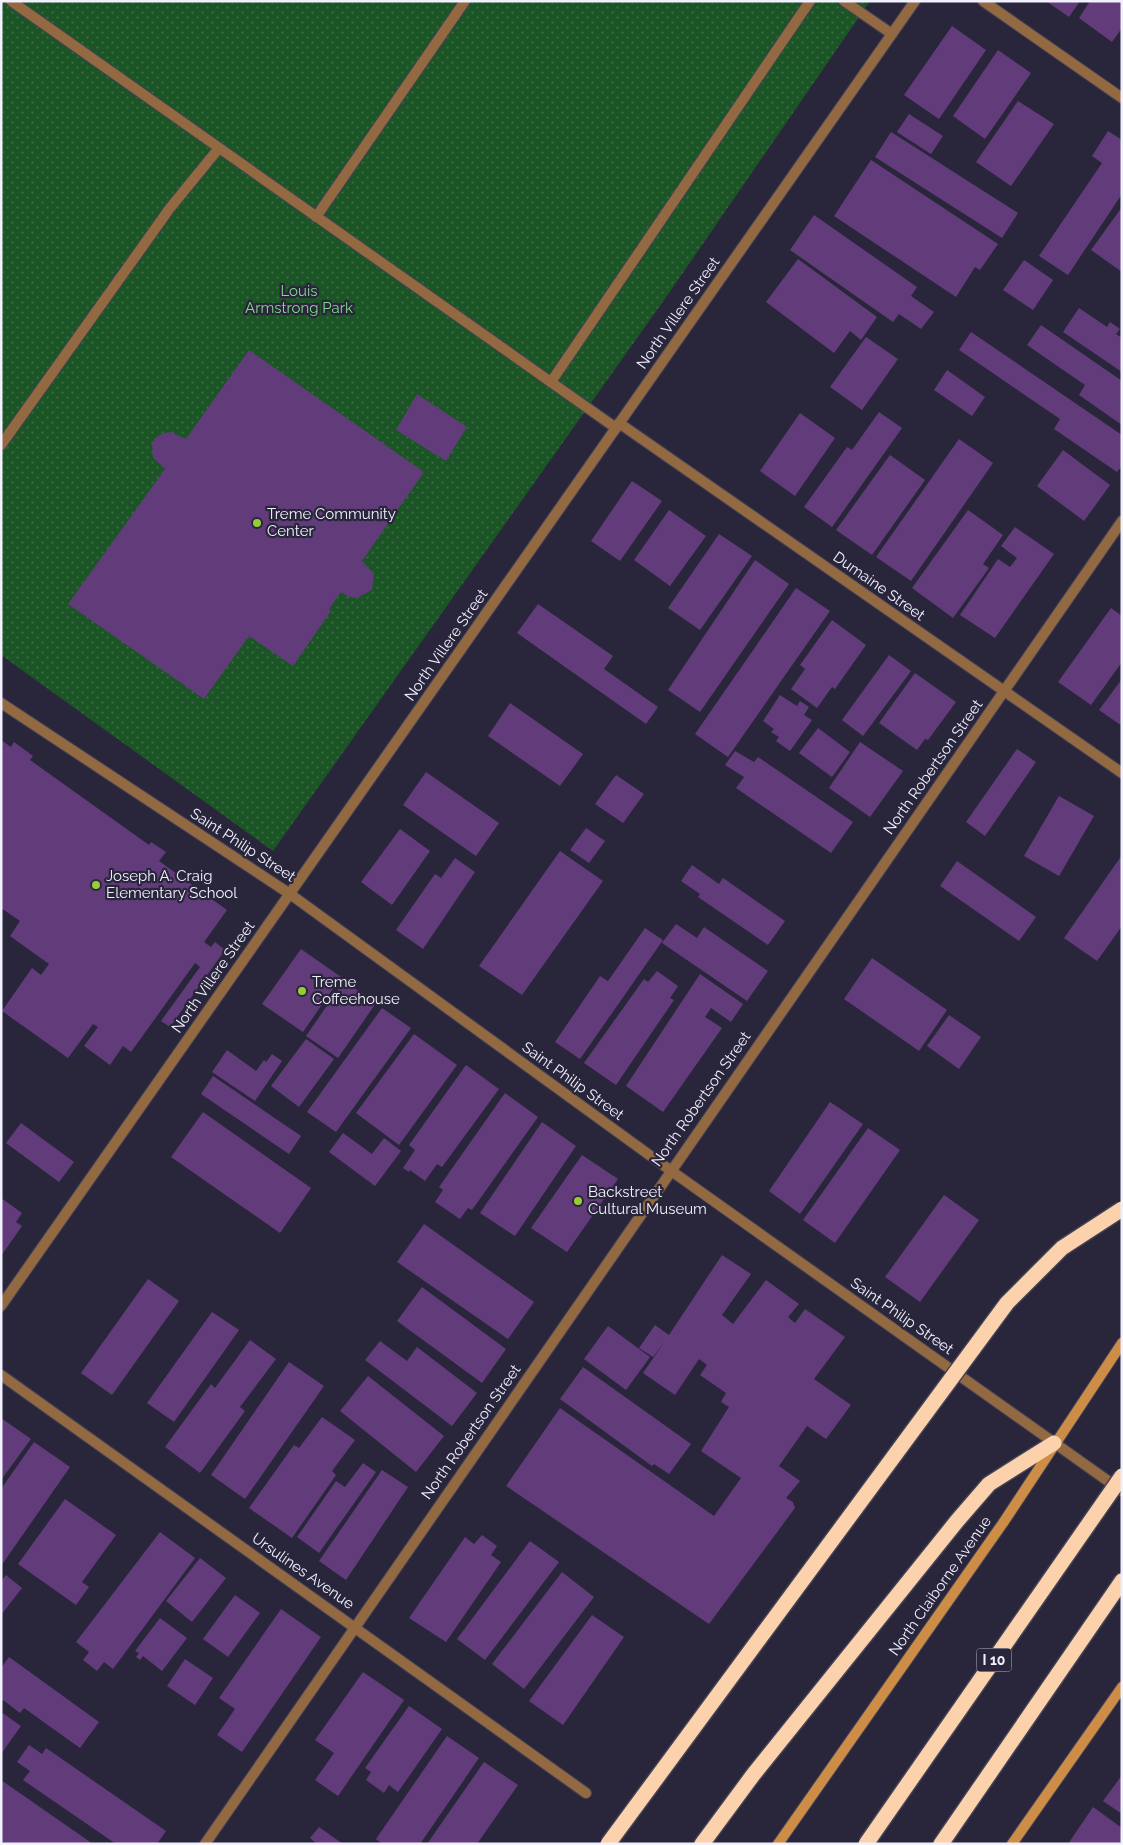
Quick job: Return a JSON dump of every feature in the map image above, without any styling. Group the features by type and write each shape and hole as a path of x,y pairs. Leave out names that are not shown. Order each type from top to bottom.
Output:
{"highway":[{"path":"608,1844 1007,1303 1062,1248 1122,1209"},
{"path":"702,1844 753,1775 989,1484 1054,1443"},
{"name":"I 10","path":"866,1844 1122,1476"},
{"path":"941,1844 1122,1581"}],"main road":[{"name":"North Claiborne Avenue","path":"778,1844 1003,1523 1054,1443 1122,1343"},
{"path":"1012,1844 1122,1687"}],"street":[{"name":"Dumaine Street","path":"10,1 551,382 618,425 1122,773"},
{"path":"316,217 465,1"},
{"path":"551,382 810,1"},
{"path":"844,1 892,34"},
{"name":"North Villere Street","path":"1,1306 914,1"},
{"path":"983,1 1122,98"},
{"path":"1,445 170,208 219,148"},
{"name":"North Robertson Street","path":"205,1844 670,1170 1122,521"},
{"name":"Saint Philip Street","path":"1,703 290,894 670,1170 1122,1490"},
{"name":"Ursulines Avenue","path":"1,1375 586,1793"}],"green space":[{"name":"Louis Armstrong Park","path":"1,1 870,1 669,293 273,851 1,655"}],"building":[{"path":"1046,1 1080,1 1069,17"},
{"path":"1090,1 1122,1 1122,28 1112,42 1079,18"},
{"path":"952,26 986,50 939,119 904,95"},
{"path":"998,50 1031,73 985,139 953,116"},
{"path":"1018,101 1054,124 1011,186 976,162"},
{"path":"909,114 943,136 931,154 897,132"},
{"path":"1108,131 1122,140 1122,194 1068,275 1039,256 1102,163 1092,156"},
{"path":"891,132 1018,213 1002,238 875,157"},
{"path":"871,160 998,244 980,270 975,267 956,297 834,216"},
{"path":"1122,207 1122,272 1091,250"},
{"path":"814,215 917,287 911,296 934,312 921,329 899,314 893,322 790,250"},
{"path":"798,259 877,317 861,340 850,331 834,353 766,302"},
{"path":"1024,260 1053,280 1033,310 1003,290"},
{"path":"1079,308 1107,327 1110,322 1120,329 1116,334 1122,338 1122,372 1063,332"},
{"path":"1041,325 1122,381 1122,425 1079,395 1085,385 1027,345"},
{"path":"971,332 1122,435 1122,466 1117,472 1054,429 1060,419 959,350"},
{"path":"866,337 898,359 862,410 830,387"},
{"name":"Treme Community Center","path":"249,350 424,472 362,561 374,574 372,590 357,598 349,597 341,592 329,609 331,611 293,666 249,636 204,699 68,604 165,469 153,458 152,444 155,438 163,433 171,432 186,439"},
{"path":"947,370 985,397 972,416 934,390"},
{"path":"417,394 467,427 446,461 396,430"},
{"path":"879,412 902,428 832,527 804,507 847,447 852,450"},
{"path":"800,413 835,438 795,496 760,471"},
{"path":"959,439 993,463 911,581 876,557"},
{"path":"1063,450 1110,485 1084,521 1037,486"},
{"path":"890,455 925,480 872,555 836,530"},
{"path":"632,481 662,501 620,561 591,541"},
{"path":"669,510 706,536 670,586 634,560"},
{"path":"968,510 1003,535 983,564 989,568 953,618 912,588"},
{"path":"1015,527 1054,554 995,638 960,615 998,559 1010,567 1017,558 1001,546"},
{"path":"719,534 752,556 700,630 668,608"},
{"path":"755,560 789,584 700,712 668,690"},
{"path":"796,588 830,611 728,757 695,734"},
{"path":"538,604 613,656 604,669 658,707 646,724 517,633"},
{"path":"1111,608 1122,616 1122,662 1091,705 1058,682"},
{"path":"832,620 866,645 835,689 832,687 817,708 791,689 805,669 800,665"},
{"path":"889,655 911,671 863,736 842,720"},
{"path":"915,673 956,702 928,740 925,739 917,750 879,723"},
{"path":"1122,679 1122,726 1099,710"},
{"path":"780,695 797,706 800,701 809,707 804,715 812,720 790,751 776,741 779,737 771,732 774,729 763,721"},
{"path":"510,703 583,754 560,786 488,736"},
{"path":"818,728 850,752 832,777 799,753"},
{"name":"Joseph A. Craig Elementary School","path":"1,740 11,747 14,742 33,756 30,760 149,845 151,842 166,852 159,861 227,910 204,942 211,947 215,942 225,950 170,1027 161,1021 200,967 195,963 131,1052 123,1046 110,1065 84,1046 98,1027 93,1024 68,1058 2,1011 32,968 41,975 49,964 10,936 20,921 1,908"},
{"path":"860,742 903,771 870,817 829,788"},
{"path":"1017,749 1036,762 985,836 966,822"},
{"path":"735,751 754,762 758,757 853,822 831,853 736,788 744,777 725,765"},
{"path":"426,772 499,823 476,856 403,805"},
{"path":"616,775 644,794 623,823 595,804"},
{"path":"1059,796 1094,816 1059,876 1024,856"},
{"path":"586,828 605,841 589,863 570,850"},
{"path":"400,829 430,851 392,905 361,882"},
{"path":"560,851 603,881 522,995 479,966"},
{"path":"1122,855 1122,926 1097,961 1064,938"},
{"path":"455,858 475,872 423,949 396,930 435,874 441,878"},
{"path":"957,861 1036,917 1019,941 940,886"},
{"path":"692,865 719,884 723,878 785,921 768,945 698,897 700,894 681,881"},
{"path":"676,924 697,938 704,927 768,971 747,1001 662,943"},
{"path":"645,928 663,940 580,1059 555,1042 600,976 608,981"},
{"name":"Treme Coffeehouse","path":"301,949 341,977 303,1032 262,1004"},
{"path":"872,958 947,1010 919,1051 844,999"},
{"path":"657,971 678,986 670,998 674,1000 616,1085 584,1063 644,979 648,982"},
{"path":"700,974 743,1004 731,1022 711,1008 705,1017 722,1028 663,1112 626,1086"},
{"path":"344,981 376,1003 338,1058 306,1036"},
{"path":"382,1008 411,1028 336,1132 307,1112"},
{"path":"949,1015 981,1037 959,1069 927,1046"},
{"path":"414,1034 457,1065 399,1145 356,1113"},
{"path":"306,1039 334,1059 299,1107 271,1086"},
{"path":"227,1050 256,1071 264,1060 266,1062 272,1054 282,1061 255,1101 212,1072"},
{"path":"466,1065 499,1089 442,1167 437,1164 425,1181 410,1170 409,1172 403,1168 415,1150 409,1145"},
{"path":"213,1076 301,1136 289,1154 201,1094"},
{"path":"505,1093 538,1117 472,1210 468,1208 460,1219 435,1202 443,1190 439,1187"},
{"path":"830,1102 863,1124 800,1214 769,1191"},
{"path":"203,1112 311,1188 280,1233 171,1157"},
{"path":"542,1122 576,1146 515,1236 480,1213"},
{"path":"21,1123 74,1162 59,1182 6,1143"},
{"path":"868,1128 900,1150 835,1243 803,1220"},
{"path":"343,1133 372,1154 384,1138 401,1151 375,1186 329,1152"},
{"path":"582,1155 618,1179 567,1252 531,1228"},
{"path":"944,1195 979,1220 920,1302 885,1277"},
{"path":"1,1198 22,1213 16,1222 22,1226 1,1256"},
{"path":"424,1224 534,1302 508,1339 397,1262"},
{"path":"722,1255 751,1274 722,1315 733,1324 766,1280 799,1304 788,1317 795,1323 805,1309 845,1337 814,1379 851,1405 826,1439 807,1426 779,1466 800,1481 786,1498 793,1502 795,1508 709,1624 506,1486 560,1408 714,1516 741,1478 701,1451 729,1407 721,1402 726,1393 700,1375 707,1365 699,1359 675,1395 643,1373 665,1341 653,1357 639,1348 655,1325 669,1335"},
{"path":"148,1279 179,1301 112,1395 81,1373"},
{"path":"422,1287 506,1349 482,1383 397,1321"},
{"path":"212,1312 239,1330 174,1422 147,1403"},
{"path":"608,1326 650,1357 626,1390 584,1359"},
{"path":"250,1340 276,1359 240,1407 245,1411 200,1473 165,1447 211,1384 215,1388"},
{"path":"380,1341 407,1361 417,1347 477,1393 452,1426 365,1360"},
{"path":"289,1362 324,1386 245,1499 211,1475"},
{"path":"583,1367 691,1444 669,1474 654,1464 652,1466 560,1399"},
{"path":"368,1376 444,1436 416,1472 340,1411"},
{"path":"322,1417 355,1440 332,1471 336,1475 292,1538 249,1508 294,1445 299,1448"},
{"path":"1,1418 31,1439 1,1480"},
{"path":"34,1442 70,1467 1,1566 1,1489"},
{"path":"363,1463 376,1472 319,1553 297,1537 336,1481 345,1487"},
{"path":"382,1470 408,1487 346,1580 319,1561"},
{"path":"65,1499 116,1535 82,1582 89,1587 76,1605 18,1564"},
{"path":"160,1532 195,1558 113,1669 104,1662 97,1671 83,1660 89,1652 76,1642"},
{"path":"482,1535 497,1546 491,1555 501,1562 446,1642 409,1618 465,1537 474,1544"},
{"path":"530,1541 559,1562 485,1660 457,1639"},
{"path":"200,1558 226,1578 192,1622 166,1601"},
{"path":"562,1572 594,1597 524,1689 492,1664"},
{"path":"6,1575 22,1588 1,1615 1,1581"},
{"path":"235,1595 260,1613 228,1657 203,1639"},
{"path":"281,1609 321,1637 242,1752 217,1735 235,1709 219,1698"},
{"path":"592,1615 624,1637 563,1725 529,1701"},
{"path":"160,1618 187,1638 162,1671 143,1656 140,1660 136,1657 139,1653 135,1651"},
{"path":"9,1657 99,1722 80,1748 24,1708 20,1713 3,1700 1,1702 1,1668"},
{"path":"185,1659 213,1678 195,1705 167,1686"},
{"path":"363,1672 404,1700 338,1796 315,1780 334,1753 315,1740"},
{"path":"409,1706 442,1729 398,1792 389,1785 384,1793 366,1780 371,1772 365,1768"},
{"path":"1,1712 21,1726 1,1754"},
{"path":"447,1736 479,1758 420,1844 382,1844 376,1839"},
{"path":"29,1745 42,1754 46,1748 166,1831 157,1844 116,1844 23,1780 30,1771 17,1762"},
{"path":"484,1762 518,1785 477,1844 427,1844"},
{"path":"1122,1775 1122,1814 1103,1801"},
{"path":"1,1780 93,1844 1,1844"},
{"path":"1093,1807 1122,1828 1122,1844 1068,1844"},
{"path":"319,1827 343,1844 317,1844 310,1838"}],"place":[{"name":"Treme Community Center","path":"257,523"},
{"name":"Joseph A. Craig Elementary School","path":"96,885"},
{"name":"Treme Coffeehouse","path":"302,991"},
{"name":"Backstreet Cultural Museum","path":"578,1201"}]}
